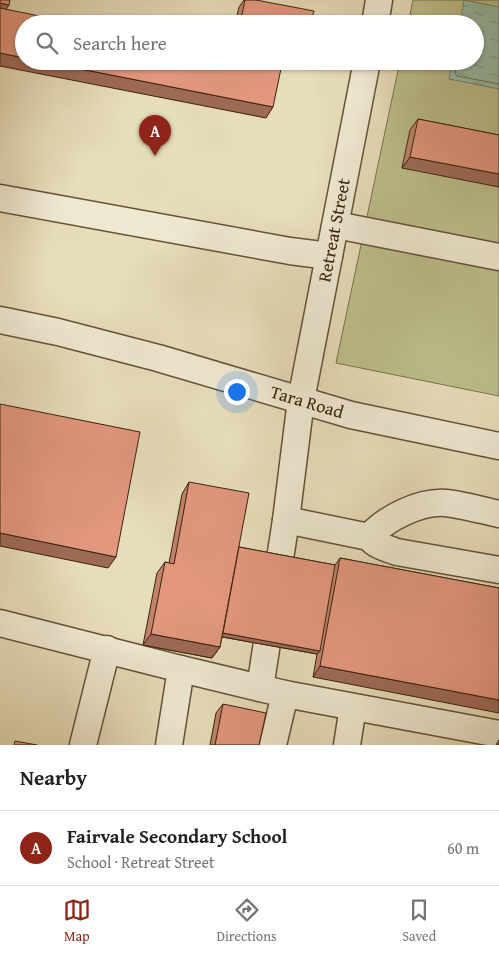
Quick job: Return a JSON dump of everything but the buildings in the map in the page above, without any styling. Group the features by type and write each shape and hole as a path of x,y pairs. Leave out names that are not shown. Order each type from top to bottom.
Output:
{"street":[{"path":"376,15 379,0"},
{"name":"Retreat Street","path":"260,688 286,520 301,400 365,70"},
{"path":"0,198 290,251 329,256"},
{"path":"336,225 499,257"},
{"name":"Tara Road","path":"0,320 58,332 158,358 351,415 499,446"},
{"path":"369,537 374,531 392,519 409,511 432,504 445,503 499,514"},
{"path":"286,520 369,537 383,548 397,552 499,570"},
{"path":"0,623 285,694 499,734"},
{"path":"83,745 107,649"},
{"path":"169,745 181,669"},
{"path":"273,745 285,694"},
{"path":"347,745 353,707"}],"shaded area":[{"path":"413,0 499,0 499,396 336,363 398,70 484,70 484,15 410,15"}],"water":[{"path":"464,0 499,7 499,89 449,79 450,70 484,70 484,15 462,15"}],"place":[{"name":"Fairvale Secondary School","path":"155,156"}]}
